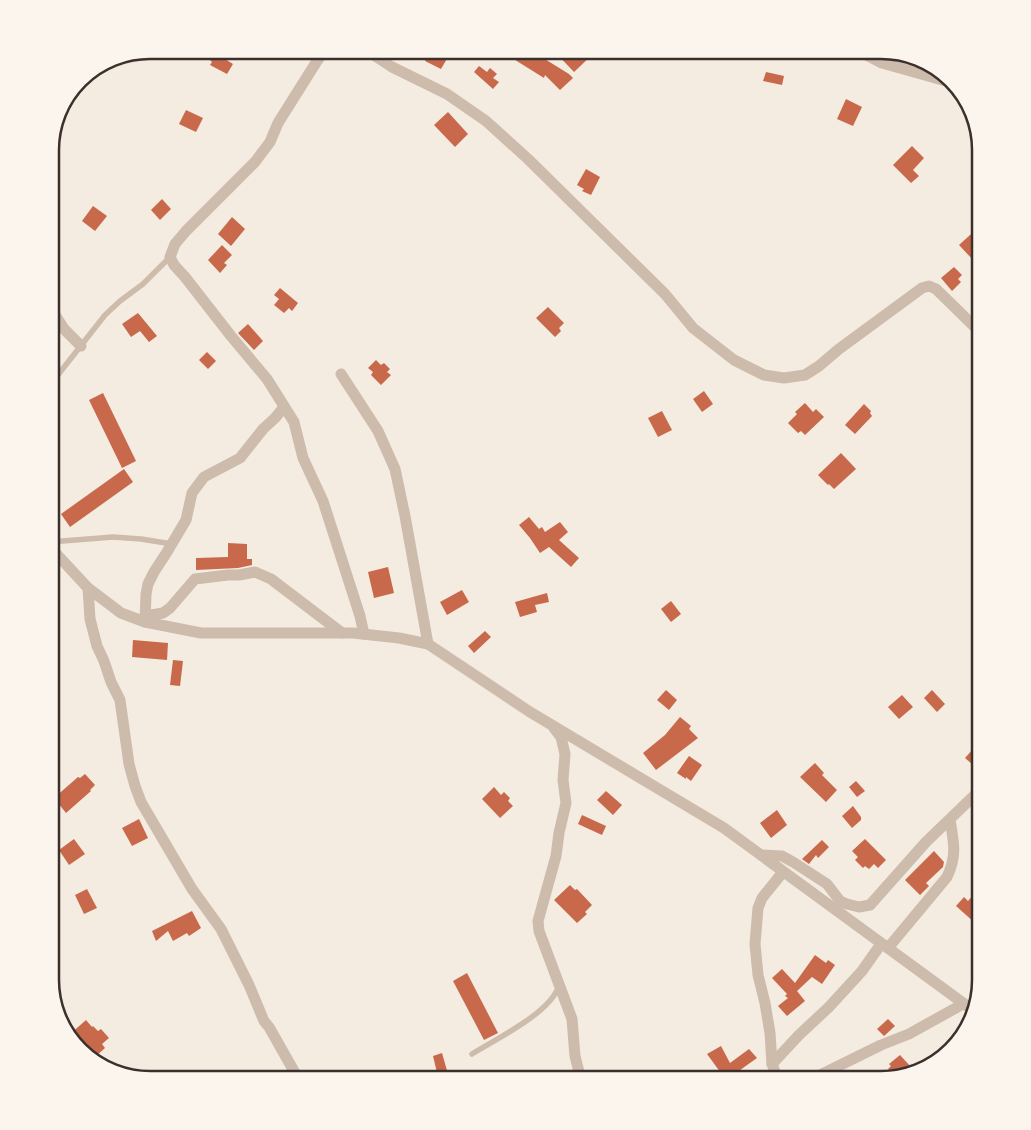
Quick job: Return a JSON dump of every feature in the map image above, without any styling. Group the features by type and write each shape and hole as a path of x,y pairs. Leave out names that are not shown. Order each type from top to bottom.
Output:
{"street":[{"path":"318,59 278,123 270,142 254,162 186,231 175,244 170,256 174,266 185,277 267,379 294,422 303,458 323,501 364,634"},
{"path":"380,59 446,94 486,121 528,159 665,294 693,328 734,360 764,375 784,378 805,375 922,288 929,286 936,289 972,324"},
{"path":"874,59 882,63 939,79"},
{"path":"59,321 80,346"},
{"path":"341,374 378,431 395,469 428,644"},
{"path":"145,619 148,584 186,520 192,493 204,477 240,458 263,429 284,407"},
{"path":"59,557 88,588 121,613 201,633 364,634 428,644 530,712 724,828 968,1007"},
{"path":"145,619 163,613 170,608 195,579 254,572 271,579 342,633"},
{"path":"88,588 90,619 97,646 120,700 129,764 141,802 192,889 221,929 249,985 264,1021 294,1071"},
{"path":"549,723 561,737 565,754 563,780 566,803 556,856 538,926 572,1019 575,1056 579,1071"},
{"path":"760,855 782,856 793,862 827,884 840,901 859,907 870,905 926,842 972,798"},
{"path":"772,1064 829,1007 947,877 954,858 950,820"},
{"path":"775,1071 772,1064 770,1032 765,1003 758,975 755,944 758,908 762,898 783,872"},
{"path":"828,1071 881,1045 909,1034 963,1004"}],"lane":[{"path":"59,373 104,315 143,284 170,256"},
{"path":"59,541 113,537 172,544"},
{"path":"472,1054 525,1022 552,1000 559,986"}],"building":[{"path":"209,59 225,59 233,64 227,74 210,65 212,62"},
{"path":"426,59 447,59 441,69 425,61"},
{"path":"514,59 545,59 573,78 560,90 545,75 544,78"},
{"path":"562,59 588,59 574,72"},
{"path":"479,66 487,72 490,68 497,74 493,78 499,82 493,89 474,72"},
{"path":"766,72 784,76 782,85 763,81"},
{"path":"846,99 862,107 853,126 837,119"},
{"path":"186,110 203,118 196,132 179,124"},
{"path":"448,112 468,134 455,147 434,125"},
{"path":"912,146 924,158 913,170 919,176 911,183 893,165"},
{"path":"586,169 600,177 591,195 582,191 584,189 577,185"},
{"path":"162,199 171,209 160,220 151,210"},
{"path":"93,206 107,216 95,231 82,221"},
{"path":"232,217 245,229 231,246 218,234"},
{"path":"972,233 972,259 959,245"},
{"path":"222,245 232,255 224,263 227,265 220,273 208,260"},
{"path":"954,267 962,275 958,279 961,282 952,291 941,278"},
{"path":"280,288 298,303 292,311 289,308 284,313 274,305 279,299 274,295"},
{"path":"548,307 564,323 559,328 561,331 555,337 536,318"},
{"path":"138,313 157,336 149,342 140,331 131,337 122,324"},
{"path":"248,324 263,341 254,350 238,333"},
{"path":"207,352 216,361 208,369 199,360"},
{"path":"376,360 381,365 384,363 390,369 387,372 391,375 381,385 371,375 373,372 368,368"},
{"path":"704,391 713,404 702,412 693,399"},
{"path":"103,393 136,461 122,468 89,400"},
{"path":"805,403 813,412 816,409 824,417 805,435 801,431 798,433 788,423 797,414 795,412"},
{"path":"864,404 871,411 872,416 855,434 845,425"},
{"path":"662,411 672,430 658,437 648,418"},
{"path":"841,453 856,469 834,489 818,475"},
{"path":"124,469 133,482 70,527 61,514"},
{"path":"529,517 539,529 542,527 545,532 560,522 568,532 559,540 579,558 571,567 549,547 540,553 519,525"},
{"path":"228,543 247,544 247,559 252,559 252,565 238,568 196,570 196,558 228,557"},
{"path":"388,567 394,593 374,598 368,572"},
{"path":"462,590 469,602 447,615 440,602"},
{"path":"547,593 549,602 535,605 537,612 520,617 515,602"},
{"path":"671,601 681,614 671,622 661,609"},
{"path":"485,631 491,637 474,653 468,646"},
{"path":"133,640 168,643 167,660 132,657"},
{"path":"173,660 183,661 180,686 170,685"},
{"path":"666,690 677,700 669,710 657,700"},
{"path":"932,690 945,704 937,712 924,698"},
{"path":"902,695 913,707 899,719 888,707"},
{"path":"680,717 691,726 689,729 698,738 656,770 643,753 665,735"},
{"path":"972,750 972,764 965,758"},
{"path":"689,756 702,765 691,781 677,773"},
{"path":"815,763 824,773 822,775 837,790 826,802 800,777"},
{"path":"85,774 95,785 91,791 66,813 59,804 59,794 78,777 80,778"},
{"path":"856,781 865,791 857,797 849,787"},
{"path":"494,787 501,795 504,792 510,798 508,801 513,806 500,818 482,799"},
{"path":"606,791 622,805 613,815 597,800"},
{"path":"853,806 861,820 852,828 842,816"},
{"path":"777,810 787,825 771,838 760,823"},
{"path":"582,815 606,826 602,835 578,824"},
{"path":"139,819 148,838 132,846 122,828"},
{"path":"74,839 85,854 69,865 59,850"},
{"path":"865,839 886,860 878,868 874,864 869,869 865,866 863,868 855,860 858,857 852,851"},
{"path":"822,840 829,847 818,858 816,855 809,864 802,859"},
{"path":"934,851 944,862 943,867 926,883 929,886 920,895 905,880"},
{"path":"570,885 575,890 577,889 592,905 585,912 587,914 577,923 554,900"},
{"path":"87,889 97,908 84,914 75,895"},
{"path":"972,896 972,920 956,906 964,897 968,901"},
{"path":"192,911 201,928 189,936 187,933 173,941 168,931 156,941 152,931"},
{"path":"815,955 826,963 828,960 835,965 822,984 812,977 797,991 805,1001 787,1016 778,1006 788,998 785,996 787,994 772,978 782,969 795,983"},
{"path":"467,973 498,1033 484,1040 453,981"},
{"path":"888,1019 895,1026 884,1036 877,1029"},
{"path":"86,1020 98,1031 101,1029 109,1038 102,1044 105,1048 98,1055 74,1031"},
{"path":"721,1046 730,1063 749,1049 757,1058 739,1071 719,1071 707,1054"},
{"path":"442,1053 447,1071 437,1071 433,1056"},
{"path":"900,1055 910,1066 889,1071 888,1069 891,1066 889,1064"}]}
